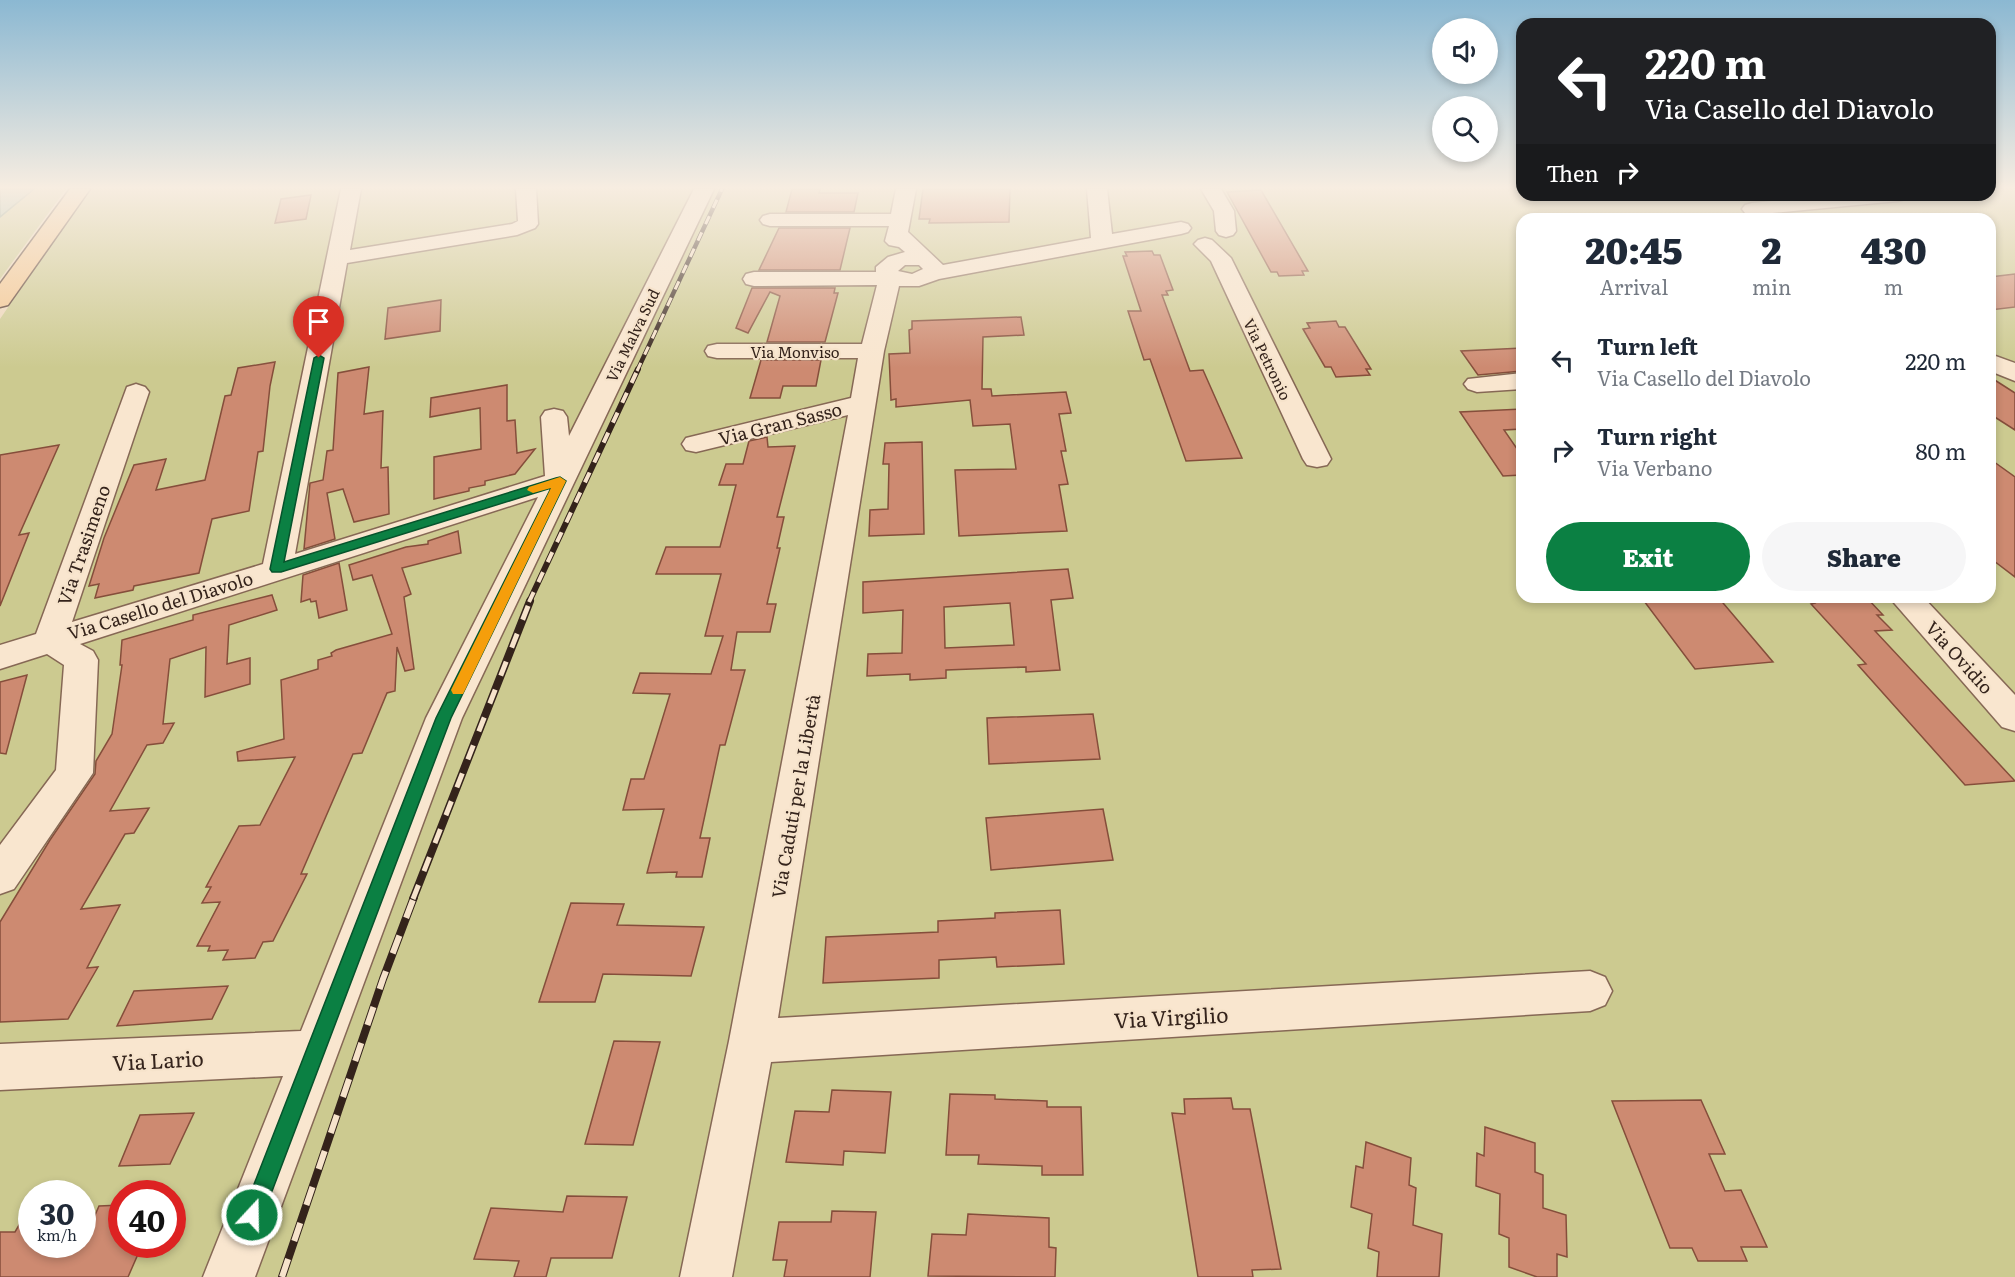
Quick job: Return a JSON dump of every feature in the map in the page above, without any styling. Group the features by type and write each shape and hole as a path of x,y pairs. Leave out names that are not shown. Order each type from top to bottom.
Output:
{"main road":[{"path":"0,300 37,249"}],"street":[{"path":"277,569 340,249"},
{"path":"338,258 396,249"},
{"name":"Via Malva Sud","path":"229,1277 444,718 675,249"},
{"name":"Via Caduti per la Libertà","path":"706,1277 752,1041 864,403 895,249"},
{"path":"914,249 928,268"},
{"path":"754,279 865,280 892,269 910,258 928,268 999,260 1061,249"},
{"name":"Via Petronio","path":"1216,249 1317,459"},
{"path":"877,333 901,295 928,268"},
{"name":"Via Monviso","path":"717,351 877,333"},
{"path":"1996,362 2015,348"},
{"path":"1477,384 1516,381"},
{"name":"Via Trasimeno","path":"50,639 136,392"},
{"name":"Via Gran Sasso","path":"696,444 864,403"},
{"path":"554,417 560,481"},
{"name":"Via Casello del Diavolo","path":"0,657 50,639 560,481"},
{"name":"Via Ovidio","path":"1910,603 2015,718"},
{"path":"0,877 74,773 81,660 50,639"},
{"name":"Via Virgilio","path":"752,1041 1590,991"},
{"name":"Via Lario","path":"0,1067 315,1052"}],"shaded area":[{"path":"0,249 22,249 0,279"},
{"path":"48,249 1516,249 1516,603 1996,603 1996,249 2015,249 2015,1277 0,1277 0,319"}],"building":[{"path":"769,249 845,249 840,270 759,270"},
{"path":"1258,249 1295,249 1308,271 1302,271 1304,275 1279,276 1277,272 1271,272"},
{"path":"1152,251 1154,255 1160,255 1173,290 1166,291 1168,295 1162,295 1190,371 1203,370 1242,458 1186,461 1150,359 1144,360 1128,311 1141,311 1123,256 1127,256 1125,252"},
{"path":"2015,274 2015,307 1996,309 1996,276"},
{"path":"752,288 835,288 834,293 838,293 825,342 767,342 780,296 770,292 748,333 736,328"},
{"path":"441,300 440,331 385,339 388,308"},
{"path":"1021,317 1024,335 983,337 982,389 991,389 992,396 1066,392 1071,413 1059,414 1066,451 1061,451 1068,484 1059,485 1067,531 959,536 955,470 1016,469 1010,424 973,426 970,400 896,407 896,399 891,400 889,354 910,353 909,330 912,329 912,321"},
{"path":"1336,321 1339,327 1345,327 1371,369 1366,369 1370,375 1336,377 1331,367 1325,367 1303,329 1310,328 1307,323"},
{"path":"1516,348 1516,372 1478,375 1461,351"},
{"path":"761,360 821,360 816,386 783,386 780,398 750,398"},
{"path":"275,362 263,451 258,452 249,511 212,519 199,573 134,586 133,590 95,598 99,584 89,586 104,538 134,465 166,459 156,490 205,480 225,396 231,395 238,368"},
{"path":"369,367 364,414 383,411 381,468 388,467 389,514 354,522 343,489 327,493 335,539 304,549 310,483 323,480 327,451 333,450 338,373"},
{"path":"1996,381 2015,393 2015,430 1996,418"},
{"path":"507,385 507,421 515,420 517,453 535,449 515,474 485,481 485,485 469,488 469,491 434,499 434,457 481,449 480,408 430,417 431,398"},
{"path":"1516,409 1516,429 1504,430 1516,447 1516,475 1503,476 1460,412"},
{"path":"767,437 768,447 795,446 777,517 784,517 777,548 780,548 767,604 776,604 770,632 737,632 731,670 745,670 725,745 720,745 700,838 710,838 702,877 676,877 677,872 647,873 664,809 623,810 631,779 644,779 670,694 633,693 640,673 711,674 723,636 705,636 721,574 656,574 666,547 720,547 736,485 719,485 726,464 743,464 749,441"},
{"path":"922,442 924,534 869,536 870,510 888,509 889,464 883,464 885,443"},
{"path":"59,445 19,535 29,533 0,606 0,455"},
{"path":"1996,463 2015,477 2015,577 1996,563"},
{"path":"458,531 461,553 402,568 411,594 404,597 414,669 405,671 397,647 395,691 387,693 362,753 353,754 301,874 307,874 273,941 263,942 255,958 223,960 228,950 208,951 210,946 197,946 220,902 202,903 211,887 206,887 239,826 260,825 295,757 238,761 237,752 284,739 281,680 318,669 318,660 332,656 331,653 336,650 392,634 372,575 353,580 349,565 406,547 428,544 428,541"},
{"path":"339,563 347,610 319,618 316,601 311,602 310,599 301,602 303,575"},
{"path":"1068,569 1073,598 1051,600 1060,670 1026,672 1026,667 946,670 946,678 910,680 910,674 867,676 868,654 902,653 903,610 863,613 863,582","holes":["1010,603 1014,645 945,648 944,607"]},
{"path":"272,595 277,610 229,625 227,664 250,658 250,684 205,697 206,647 170,659 163,724 174,723 163,743 147,745 110,811 149,808 134,833 125,834 81,909 120,905 87,968 98,967 68,1019 0,1022 0,922 50,840 95,774 96,761 112,734 122,665 120,665 122,640 193,620 193,615"},
{"path":"1646,603 1723,603 1773,662 1695,669"},
{"path":"1872,603 1883,615 1877,615 1892,630 1875,631 2015,781 1965,785 1858,665 1866,664 1811,604"},
{"path":"27,675 6,754 0,753 0,682"},
{"path":"1093,714 1100,759 989,764 987,718"},
{"path":"1103,809 1113,860 991,870 986,818"},
{"path":"571,903 624,904 617,925 704,927 691,976 603,974 595,1002 539,1002"},
{"path":"1060,910 1064,964 997,967 996,957 939,960 939,978 823,983 826,937 938,932 938,921 995,918 995,913"},
{"path":"228,986 212,1019 117,1026 134,991"},
{"path":"614,1041 660,1042 633,1145 585,1144"},
{"path":"832,1090 891,1092 885,1153 844,1151 843,1165 786,1162 795,1111 829,1112"},
{"path":"950,1094 995,1095 995,1099 1047,1101 1047,1107 1081,1107 1083,1175 1042,1175 1042,1166 978,1164 979,1155 946,1155"},
{"path":"1231,1098 1233,1109 1250,1109 1281,1269 1252,1270 1253,1277 1198,1277 1172,1113 1185,1114 1184,1099"},
{"path":"1701,1100 1725,1154 1709,1154 1725,1191 1741,1190 1767,1247 1741,1247 1747,1261 1698,1261 1692,1248 1670,1248 1612,1101"},
{"path":"194,1113 170,1164 119,1166 140,1115"},
{"path":"1485,1127 1535,1143 1535,1172 1543,1175 1543,1208 1566,1215 1567,1257 1557,1254 1557,1277 1537,1277 1509,1267 1509,1238 1499,1234 1500,1194 1476,1186 1477,1153 1484,1156"},
{"path":"1366,1142 1411,1158 1409,1185 1416,1188 1413,1225 1442,1234 1439,1277 1377,1277 1379,1252 1368,1248 1372,1214 1351,1207 1356,1166 1363,1168"},
{"path":"567,1196 627,1197 612,1258 551,1258 546,1277 514,1277 519,1261 474,1259 491,1208 563,1212"},
{"path":"99,1206 108,1206 108,1258 136,1258 128,1277 0,1277 0,1232 15,1232 18,1227 18,1258 96,1258 96,1213"},
{"path":"832,1211 876,1212 870,1277 784,1277 787,1260 773,1260 779,1222 831,1222"},
{"path":"968,1214 1049,1218 1049,1247 1056,1248 1055,1277 928,1276 932,1234 966,1235"}],"railway":[{"path":"637,371 694,249"},
{"path":"529,602 638,369"},
{"path":"413,899 530,601"},
{"path":"282,1277 383,979 414,897"}],"slow traffic":[{"path":"458,690 560,481 533,490"}],"route":[{"path":"252,1215 444,718 560,481 277,569 319,358"}]}
